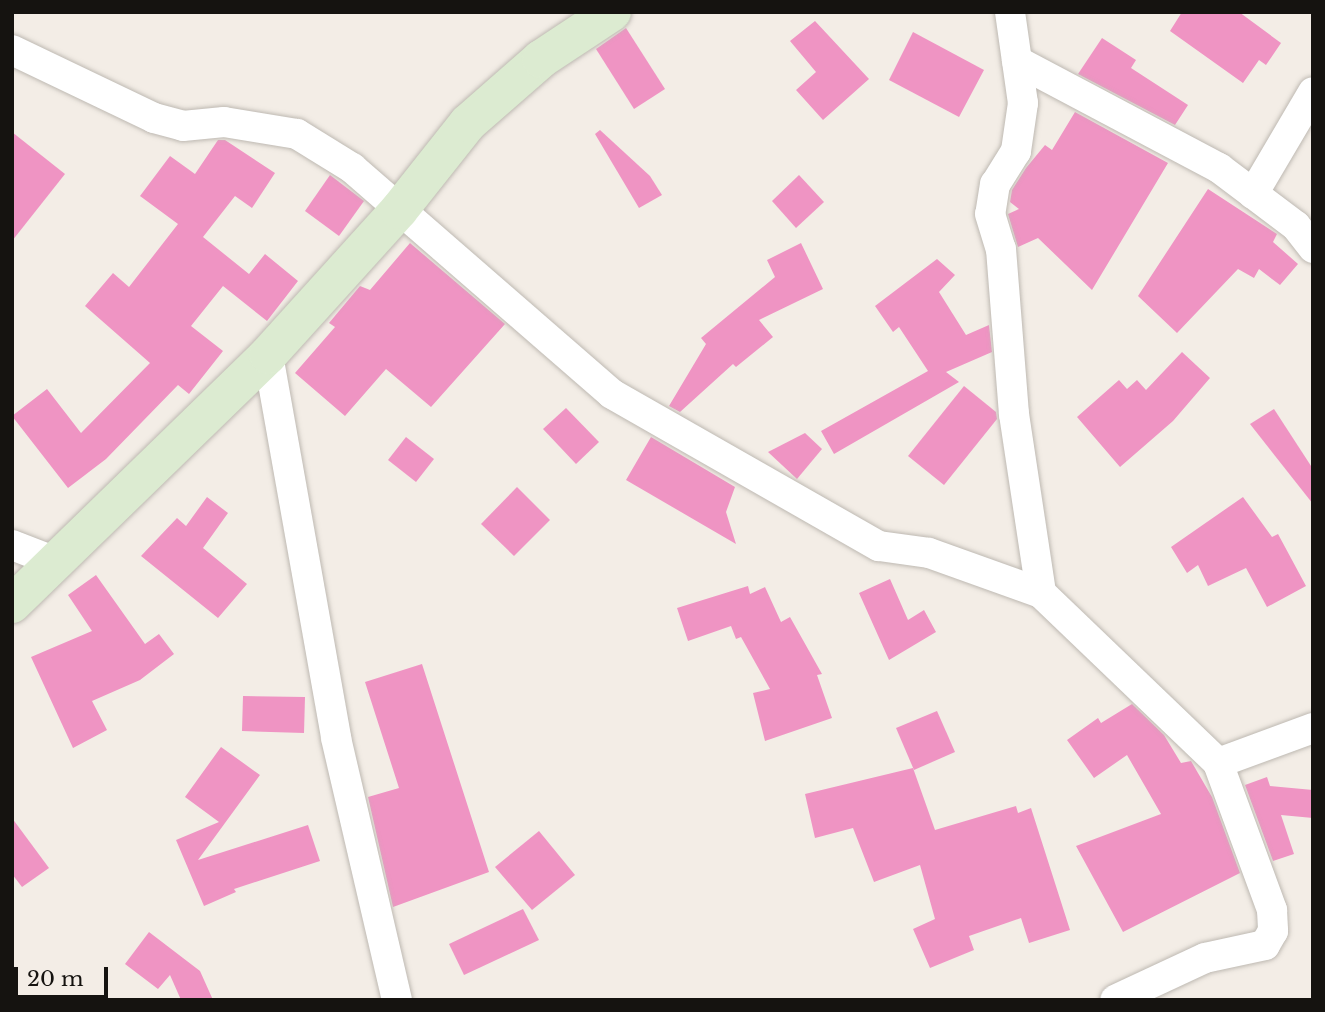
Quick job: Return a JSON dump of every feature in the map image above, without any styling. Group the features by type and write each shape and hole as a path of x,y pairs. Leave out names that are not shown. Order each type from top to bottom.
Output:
{"main road":[{"path":"12,604 268,355 399,210 468,123 541,59 612,12"}],"street":[{"path":"1010,12 1023,103 1016,151 995,184 990,214 1001,249 1014,414 1041,593"},
{"path":"12,50 154,118 183,126 224,122 297,134 352,168 612,394 878,546 929,553 1041,593 1218,763 1272,910 1273,931 1265,946 1205,958 1115,1000"},
{"path":"1017,61 1219,169 1296,226 1313,248"},
{"path":"1253,194 1313,92"},
{"path":"268,355 336,738 397,1000"},
{"path":"12,545 56,562"},
{"path":"1218,763 1313,728"}],"building":[{"path":"1182,12 1239,12 1281,43 1266,65 1259,60 1243,83 1170,31"},
{"path":"815,21 869,79 823,120 796,90 816,72 790,41"},
{"path":"626,28 665,89 634,109 596,49"},
{"path":"913,32 984,70 959,117 889,80"},
{"path":"1102,38 1136,60 1131,68 1188,105 1175,125 1078,74"},
{"path":"1075,112 1168,163 1092,290 1038,238 1018,247 1008,214 1019,209 1010,202 1012,190 1026,168 1045,145 1052,150"},
{"path":"600,130 650,176 662,195 639,208 595,134"},
{"path":"12,132 65,174 12,241"},
{"path":"218,140 225,140 275,173 252,208 235,196 203,237 249,274 265,254 298,281 267,321 223,286 191,326 223,351 189,394 178,385 106,459 68,488 12,416 47,389 81,433 150,363 85,306 113,273 129,287 178,224 140,196 170,156 195,174"},
{"path":"330,175 364,201 339,236 305,211"},
{"path":"799,175 824,202 796,228 772,201"},
{"path":"1208,189 1277,234 1273,242 1298,264 1280,285 1259,269 1254,278 1238,269 1177,333 1138,296"},
{"path":"410,243 505,324 431,407 386,369 345,416 295,373 335,327 329,323 360,286 370,290"},
{"path":"801,243 823,289 759,320 773,337 736,367 733,364 680,412 669,406 706,344 701,338 775,277 767,260"},
{"path":"937,259 955,275 939,292 966,335 989,325 992,352 946,372 959,382 834,454 821,431 928,371 899,327 893,332 875,306"},
{"path":"1182,352 1210,378 1173,421 1120,467 1077,417 1119,380 1127,389 1137,380 1146,390"},
{"path":"964,386 996,412 997,419 944,485 908,456"},
{"path":"566,408 599,442 576,464 543,429"},
{"path":"1274,409 1313,469 1313,504 1250,424"},
{"path":"805,433 822,449 797,479 768,452"},
{"path":"406,437 434,459 416,482 388,460"},
{"path":"651,437 735,487 726,512 736,544 626,480"},
{"path":"517,487 550,520 514,556 481,524"},
{"path":"207,497 228,513 203,548 247,584 218,618 141,556 177,518 186,526"},
{"path":"1243,497 1272,537 1278,534 1306,586 1267,607 1246,568 1208,586 1198,565 1187,573 1171,547"},
{"path":"96,575 145,644 159,634 174,654 140,680 92,701 107,730 73,748 31,657 92,631 68,595"},
{"path":"890,579 908,620 924,610 936,632 889,660 859,593"},
{"path":"748,586 750,594 765,587 781,622 790,617 822,674 817,675 832,718 765,741 753,693 770,689 741,637 736,639 731,626 688,641 677,608"},
{"path":"422,664 489,872 393,907 368,797 399,788 365,682"},
{"path":"243,696 305,697 304,733 242,731"},
{"path":"1132,704 1164,735 1181,763 1191,761 1212,797 1240,873 1123,932 1076,846 1161,814 1127,755 1094,778 1067,740 1098,718 1101,723"},
{"path":"937,711 955,752 914,770 896,728"},
{"path":"221,747 260,775 198,860 308,825 320,861 234,889 236,892 204,906 176,840 219,822 185,797"},
{"path":"913,768 935,830 1016,806 1018,813 1031,808 1070,930 1029,943 1021,918 969,936 974,950 930,968 913,929 935,919 920,865 874,882 853,828 815,838 805,794"},
{"path":"1267,777 1270,786 1313,790 1313,818 1281,815 1294,854 1273,861 1245,785"},
{"path":"12,818 49,868 22,887 12,874"},
{"path":"539,831 575,875 532,910 495,867"},
{"path":"523,909 539,940 464,975 449,944"},
{"path":"149,932 200,971 213,1000 181,1000 170,975 158,989 125,964"}]}
